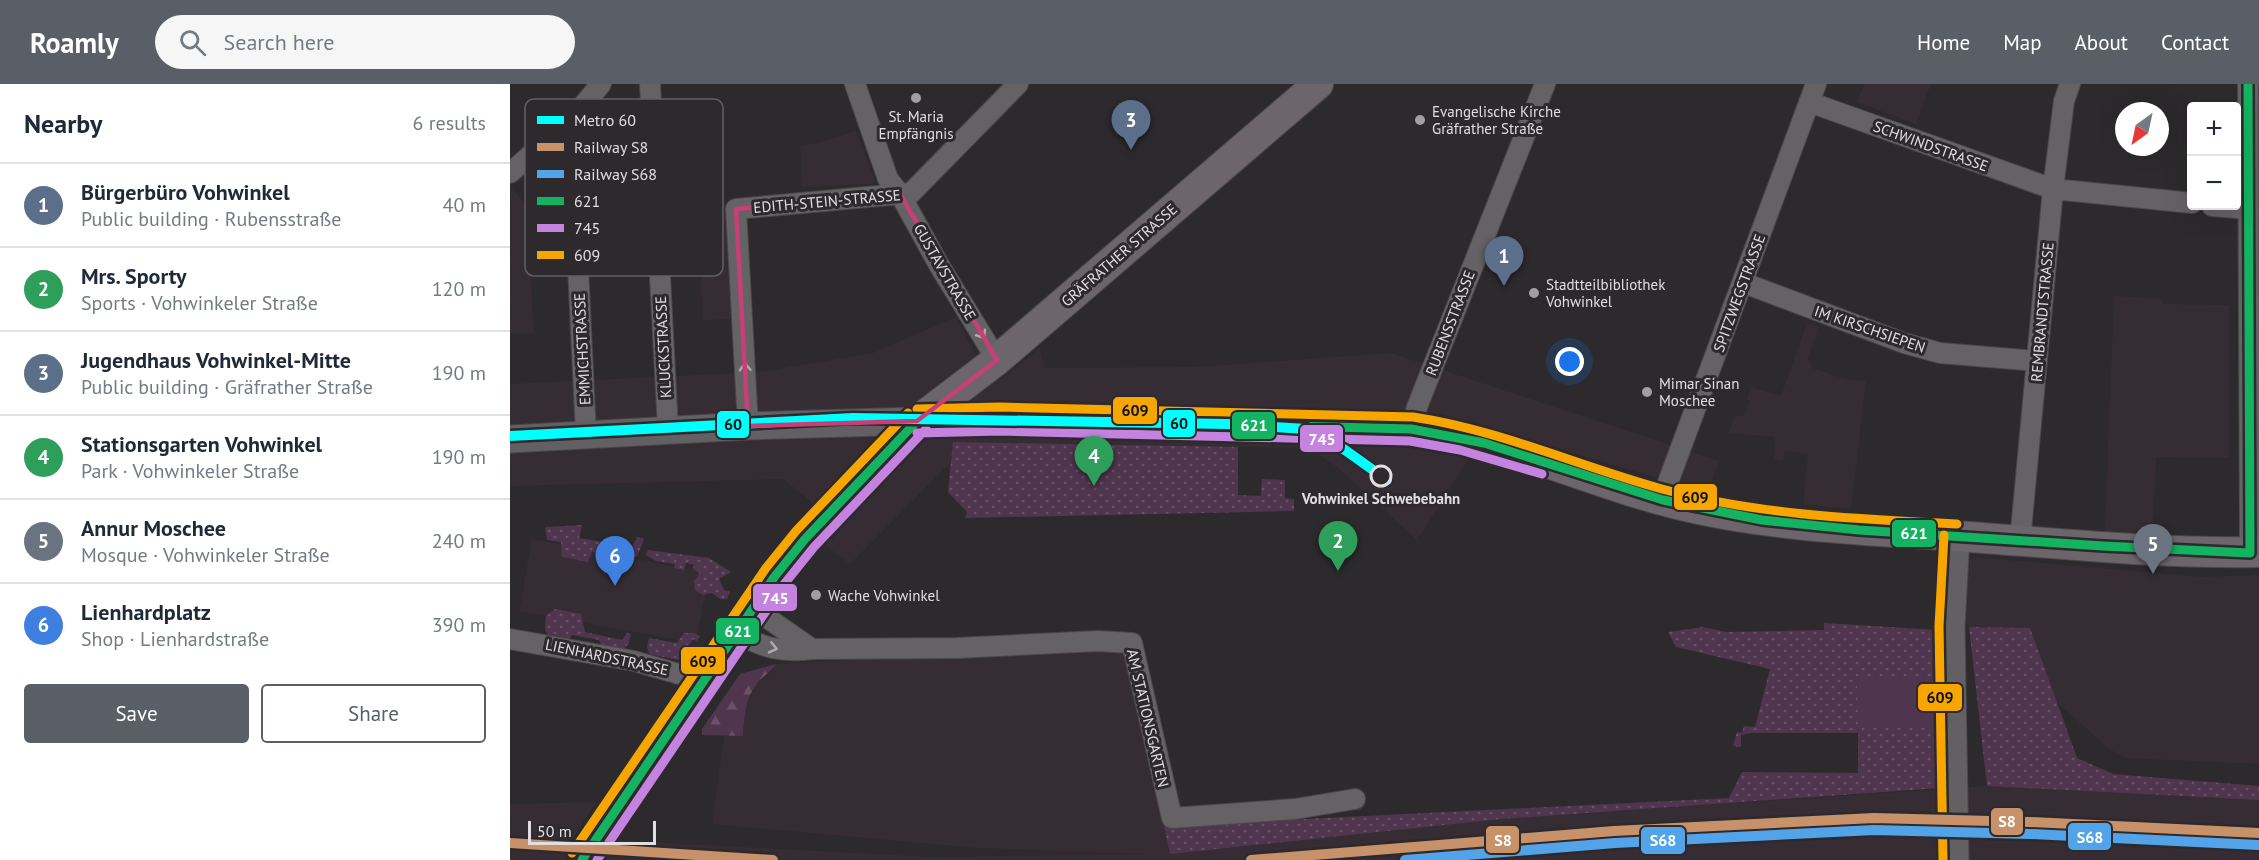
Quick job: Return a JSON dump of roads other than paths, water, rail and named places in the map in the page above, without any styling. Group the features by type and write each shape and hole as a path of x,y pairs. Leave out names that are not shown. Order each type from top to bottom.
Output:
{"main road":[{"name":"GRÄFRATHER STRASSE","path":"917,421 997,360 1318,84"},
{"path":"510,439 748,426 1000,419 1411,429 1480,441 1661,501 1744,518 2143,550 2255,553"},
{"path":"671,728 775,576 805,539 917,421"},
{"path":"1955,860 1951,626 1956,536"},
{"path":"597,839 622,801"}],"street":[{"path":"588,99 601,84"},
{"name":"KLUCKSTRASSE","path":"650,84 651,99"},
{"name":"GUSTAVSTRASSE","path":"855,84 888,179 900,194 939,265 997,360"},
{"name":"EDITH-STEIN-STRASSE","path":"748,426 736,209 911,193 1018,84"},
{"name":"RUBENSSTRASSE","path":"1411,429 1545,84"},
{"name":"REMBRANDTSTRASSE","path":"2020,541 2053,189 2064,101 2070,84"},
{"path":"2248,84 2255,553"},
{"name":"SCHWINDSTRASSE","path":"1813,93 2053,189 2187,202"},
{"name":"SPITZWEGSTRASSE","path":"1661,501 1744,284 1813,93"},
{"path":"510,173 525,160"},
{"path":"2241,208 2249,209"},
{"name":"EMMICHSTRASSE","path":"578,276 586,435"},
{"name":"KLUCKSTRASSE","path":"660,276 668,430"},
{"name":"IM KIRSCHSIEPEN","path":"1744,284 1904,343 1940,353 2037,362"},
{"path":"753,608 812,649"},
{"name":"AM STATIONSGARTEN","path":"737,633 775,650 792,652 812,649 957,648 1081,642 1132,643 1172,818 1294,809 1355,799"},
{"name":"LIENHARDSTRASSE","path":"510,639 634,661 703,681"}],"tunnel":[{"path":"623,801 671,728"},
{"path":"582,860 597,839"}],"metro line":[{"name":"60","path":"510,436 853,418 1227,424 1306,429 1345,450 1387,480"}],"rail line":[{"name":"S8","path":"1251,860 1614,831 1874,818 2030,822 2259,833"},
{"name":"S68","path":"1405,860 1615,843 1874,830 2030,834 2258,845"},
{"name":"S8","path":"510,843 773,860"}],"place":[{"name":"St. Maria Empfängnis","path":"916,98"},
{"name":"Evangelische Kirche Gräfrather Straße","path":"1420,120"},
{"name":"Jugendhaus Vohwinkel-Mitte","path":"1131,150"},
{"name":"Bürgerbüro Vohwinkel","path":"1504,286"},
{"name":"Stadtteilbibliothek Vohwinkel","path":"1534,293"},
{"name":"Mimar Sinan Moschee","path":"1647,392"},
{"name":"Vohwinkel Schwebebahn","path":"1381,476"},
{"name":"Stationsgarten Vohwinkel","path":"1094,486"},
{"name":"Mrs. Sporty","path":"1338,571"},
{"name":"Annur Moschee","path":"2153,574"},
{"name":"Lienhardplatz","path":"615,586"},
{"name":"Wache Vohwinkel","path":"816,595"}]}
